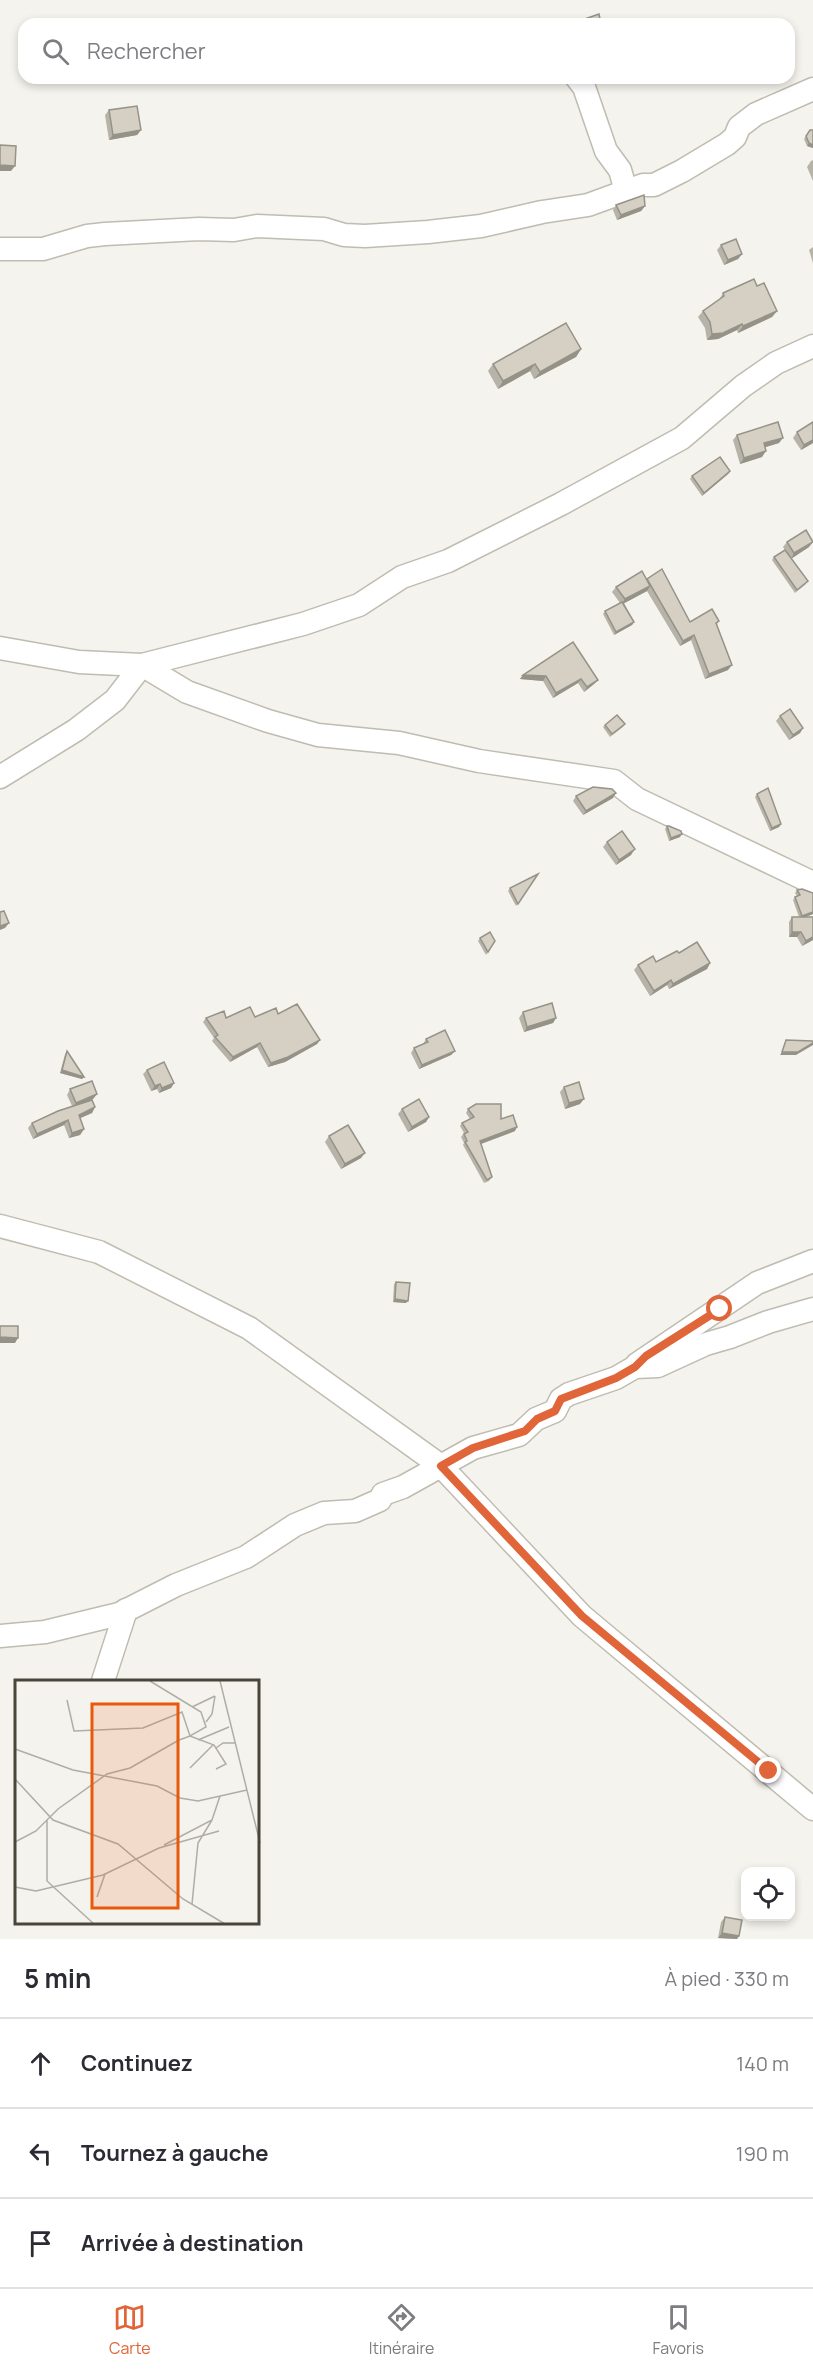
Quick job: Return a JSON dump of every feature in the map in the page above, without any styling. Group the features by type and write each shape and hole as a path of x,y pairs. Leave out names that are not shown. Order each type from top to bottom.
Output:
{"street":[{"path":"582,84 606,151 620,170 626,191"},
{"path":"0,249 43,249 87,236 105,234 199,229 234,230 257,226 324,229 344,235 365,236 428,232 481,226 542,212 588,205 643,185 654,185 682,171 727,144 735,137 739,127 756,114 813,89"},
{"path":"0,648 79,662 142,665 303,624 359,605 402,578 448,561 561,504 682,438 760,374 776,363 813,346"},
{"path":"0,777 76,730 115,700 142,665"},
{"path":"142,665 187,692 268,721 318,735 399,743 479,760 614,781 637,799 813,883"},
{"path":"0,1226 99,1252 249,1328 441,1466 582,1616 813,1809"},
{"path":"0,1636 45,1632 100,1619 126,1610 185,1581 229,1565 295,1525 324,1513 355,1511 380,1500 383,1494 403,1487 473,1448 519,1435 537,1419 555,1411 561,1399 616,1378 635,1367 646,1356 757,1283 813,1261"},
{"path":"635,1367 658,1366 706,1344 813,1309"},
{"path":"103,1680 126,1610"}],"building":[{"path":"599,14 600,18 588,18"},
{"path":"137,106 141,130 113,135 109,110"},
{"path":"810,130 813,130 813,145 809,143 806,136"},
{"path":"0,145 16,146 15,166 0,165"},
{"path":"644,195 645,206 621,215 616,205"},
{"path":"736,239 742,254 728,260 721,245"},
{"path":"754,279 757,286 764,283 777,311 743,326 742,324 723,333 712,334 710,322 703,311 724,296 723,293"},
{"path":"566,323 581,349 540,372 535,364 503,381 493,364"},
{"path":"778,422 783,438 764,443 766,451 744,458 737,435"},
{"path":"813,422 813,440 804,445 797,432"},
{"path":"720,457 730,471 704,493 692,476"},
{"path":"806,530 813,542 794,553 787,542"},
{"path":"785,550 808,581 797,590 774,557"},
{"path":"662,569 690,622 712,609 719,621 716,623 732,665 709,674 694,635 683,641 647,579"},
{"path":"642,571 650,586 625,599 616,587"},
{"path":"622,602 634,622 616,632 605,611"},
{"path":"573,642 598,680 587,687 581,679 556,693 546,676 523,675"},
{"path":"790,709 803,728 793,735 780,716"},
{"path":"617,715 625,724 612,734 605,725"},
{"path":"593,787 612,789 616,793 586,811 576,796"},
{"path":"768,788 781,824 772,828 757,794"},
{"path":"667,826 681,831 682,834 671,838"},
{"path":"622,831 635,849 619,860 607,842"},
{"path":"538,874 518,904 510,888"},
{"path":"802,889 813,893 813,912 802,916 795,897 800,895 797,890"},
{"path":"4,911 9,923 0,926 0,912"},
{"path":"792,917 813,917 813,937 806,941 801,932 792,932"},
{"path":"490,932 495,941 488,952 480,938"},
{"path":"697,942 710,963 673,984 671,980 654,991 638,965 653,956 656,962 677,951 679,953"},
{"path":"552,1003 556,1018 527,1027 523,1012"},
{"path":"297,1004 320,1040 271,1063 260,1043 233,1057 215,1037 218,1035 206,1018 224,1011 226,1018 250,1007 255,1017 276,1008 278,1014"},
{"path":"445,1030 455,1051 422,1065 414,1048 428,1042 426,1039"},
{"path":"786,1040 813,1041 813,1043 798,1052 782,1052"},
{"path":"67,1051 84,1077 62,1070"},
{"path":"164,1062 174,1083 162,1088 160,1084 155,1086 147,1070"},
{"path":"92,1081 97,1094 76,1103 70,1089"},
{"path":"579,1082 584,1099 569,1103 564,1087"},
{"path":"419,1099 429,1117 412,1127 402,1109"},
{"path":"92,1100 95,1107 79,1115 84,1129 72,1133 68,1120 37,1134 32,1123 58,1111"},
{"path":"476,1104 501,1104 501,1119 513,1115 517,1127 480,1141 492,1177 487,1180 465,1142 467,1141 464,1134 468,1132 462,1123 474,1117 468,1109"},
{"path":"348,1125 365,1153 345,1164 329,1136"},
{"path":"396,1282 410,1283 408,1301 395,1299"},
{"path":"0,1326 18,1326 18,1338 0,1337"},
{"path":"725,1917 742,1921 739,1936 722,1933"}],"route":[{"path":"720,1309 680,1333 639,1361 635,1367 616,1378 569,1394 561,1399 555,1411 537,1419 519,1435 494,1440 473,1448 441,1466 582,1616 769,1771"}]}
